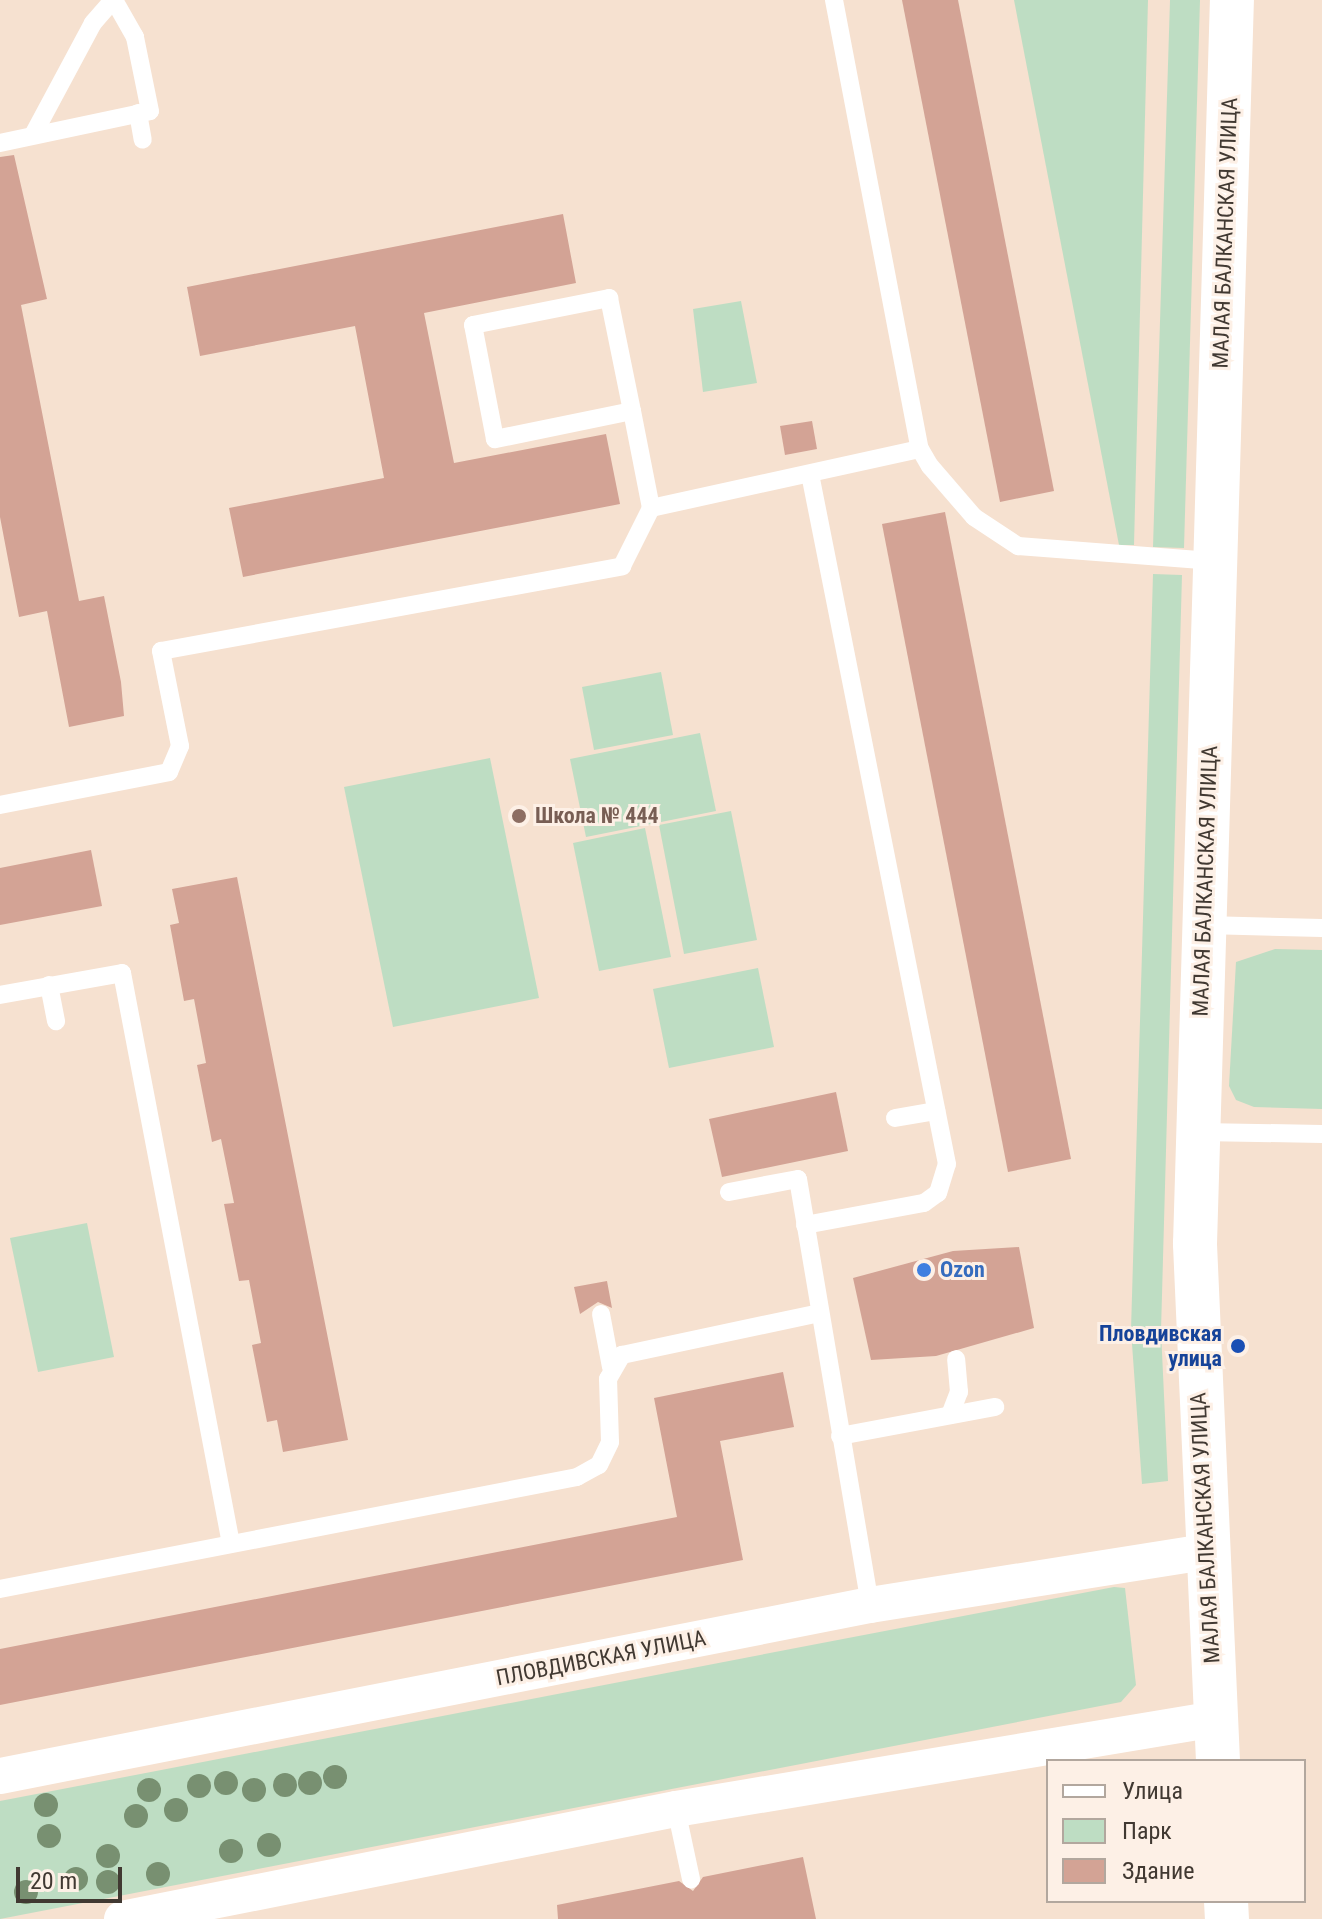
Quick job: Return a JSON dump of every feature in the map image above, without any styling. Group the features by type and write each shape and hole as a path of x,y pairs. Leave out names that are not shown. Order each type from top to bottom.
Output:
{"street":[{"name":"МАЛАЯ БАЛКАНСКАЯ УЛИЦА","path":"1217,1740 1196,1365 1204,925 1232,0"},
{"name":"ПЛОВДИВСКАЯ УЛИЦА","path":"0,1776 870,1605 1205,1552"},
{"path":"1068,1759 1217,1740"},
{"path":"122,1919 676,1809 1046,1762"}],"lane":[{"path":"0,143 150,111 135,37 114,0 93,23 33,135"},
{"path":"834,0 920,449 974,517 1018,546 1214,561"},
{"path":"138,113 143,140"},
{"path":"0,805 169,772 180,746 161,651 622,566 651,508 632,411 609,298 473,325 495,439 632,411"},
{"path":"651,508 920,449"},
{"path":"805,1225 924,1203 938,1193 947,1164 810,474"},
{"path":"1204,925 1322,928"},
{"path":"0,995 122,973 231,1544"},
{"path":"49,985 56,1021"},
{"path":"895,1118 936,1111"},
{"path":"1199,1132 1322,1134"},
{"path":"729,1192 798,1179 870,1605"},
{"path":"611,1367 634,1349 819,1313"},
{"path":"0,1589 590,1472 610,1442 605,1395 611,1367 601,1314"},
{"path":"950,1415 959,1392 956,1359"},
{"path":"840,1436 995,1407"},
{"path":"676,1809 691,1879"}],"green space":[{"path":"1014,0 1148,0 1134,545 1119,545"},
{"path":"1170,0 1200,0 1184,548 1153,547"},
{"path":"741,301 757,383 703,392 693,309"},
{"path":"1153,574 1182,575 1161,1331 1168,1481 1142,1484 1131,1330"},
{"path":"661,672 673,735 594,750 582,687"},
{"path":"700,733 716,811 586,837 570,759"},
{"path":"490,758 539,998 393,1027 344,787"},
{"path":"731,811 757,940 684,954 659,825"},
{"path":"645,828 671,957 599,971 573,843"},
{"path":"1275,949 1322,950 1322,1109 1254,1107 1236,1100 1229,1086 1236,962"},
{"path":"758,968 774,1047 669,1068 653,989"},
{"path":"87,1223 114,1357 38,1372 10,1238"},
{"path":"1114,1587 1125,1588 1136,1685 1121,1702 0,1919 0,1801"}],"building":[{"path":"902,0 958,0 1054,491 1000,502"},
{"path":"14,155 47,299 21,305 79,601 104,596 121,682 124,716 69,727 47,611 19,617 0,517 0,157"},
{"path":"563,214 576,283 424,313 454,463 606,434 620,504 243,577 229,508 384,478 355,326 200,356 187,287"},
{"path":"812,421 817,449 785,455 780,426"},
{"path":"945,512 1071,1159 1008,1172 882,524"},
{"path":"91,850 102,906 0,925 0,868"},
{"path":"237,877 348,1440 283,1452 277,1420 267,1422 252,1345 261,1343 249,1280 239,1281 224,1204 234,1203 221,1139 212,1142 197,1065 206,1063 194,999 184,1001 170,925 179,923 172,889"},
{"path":"836,1092 848,1151 722,1177 709,1119"},
{"path":"1019,1247 1034,1328 936,1356 871,1360 853,1278 953,1251"},
{"path":"607,1281 612,1308 598,1302 580,1314 574,1287"},
{"path":"783,1372 794,1427 720,1441 743,1560 0,1705 0,1649 677,1517 654,1398"},
{"path":"803,1857 816,1919 558,1919 557,1905 679,1881 693,1891 703,1877"}],"place":[{"name":"Школа № 444","path":"519,816"},
{"name":"Ozon","path":"924,1270"},
{"name":"Пловдивская улица","path":"1238,1346"}]}
